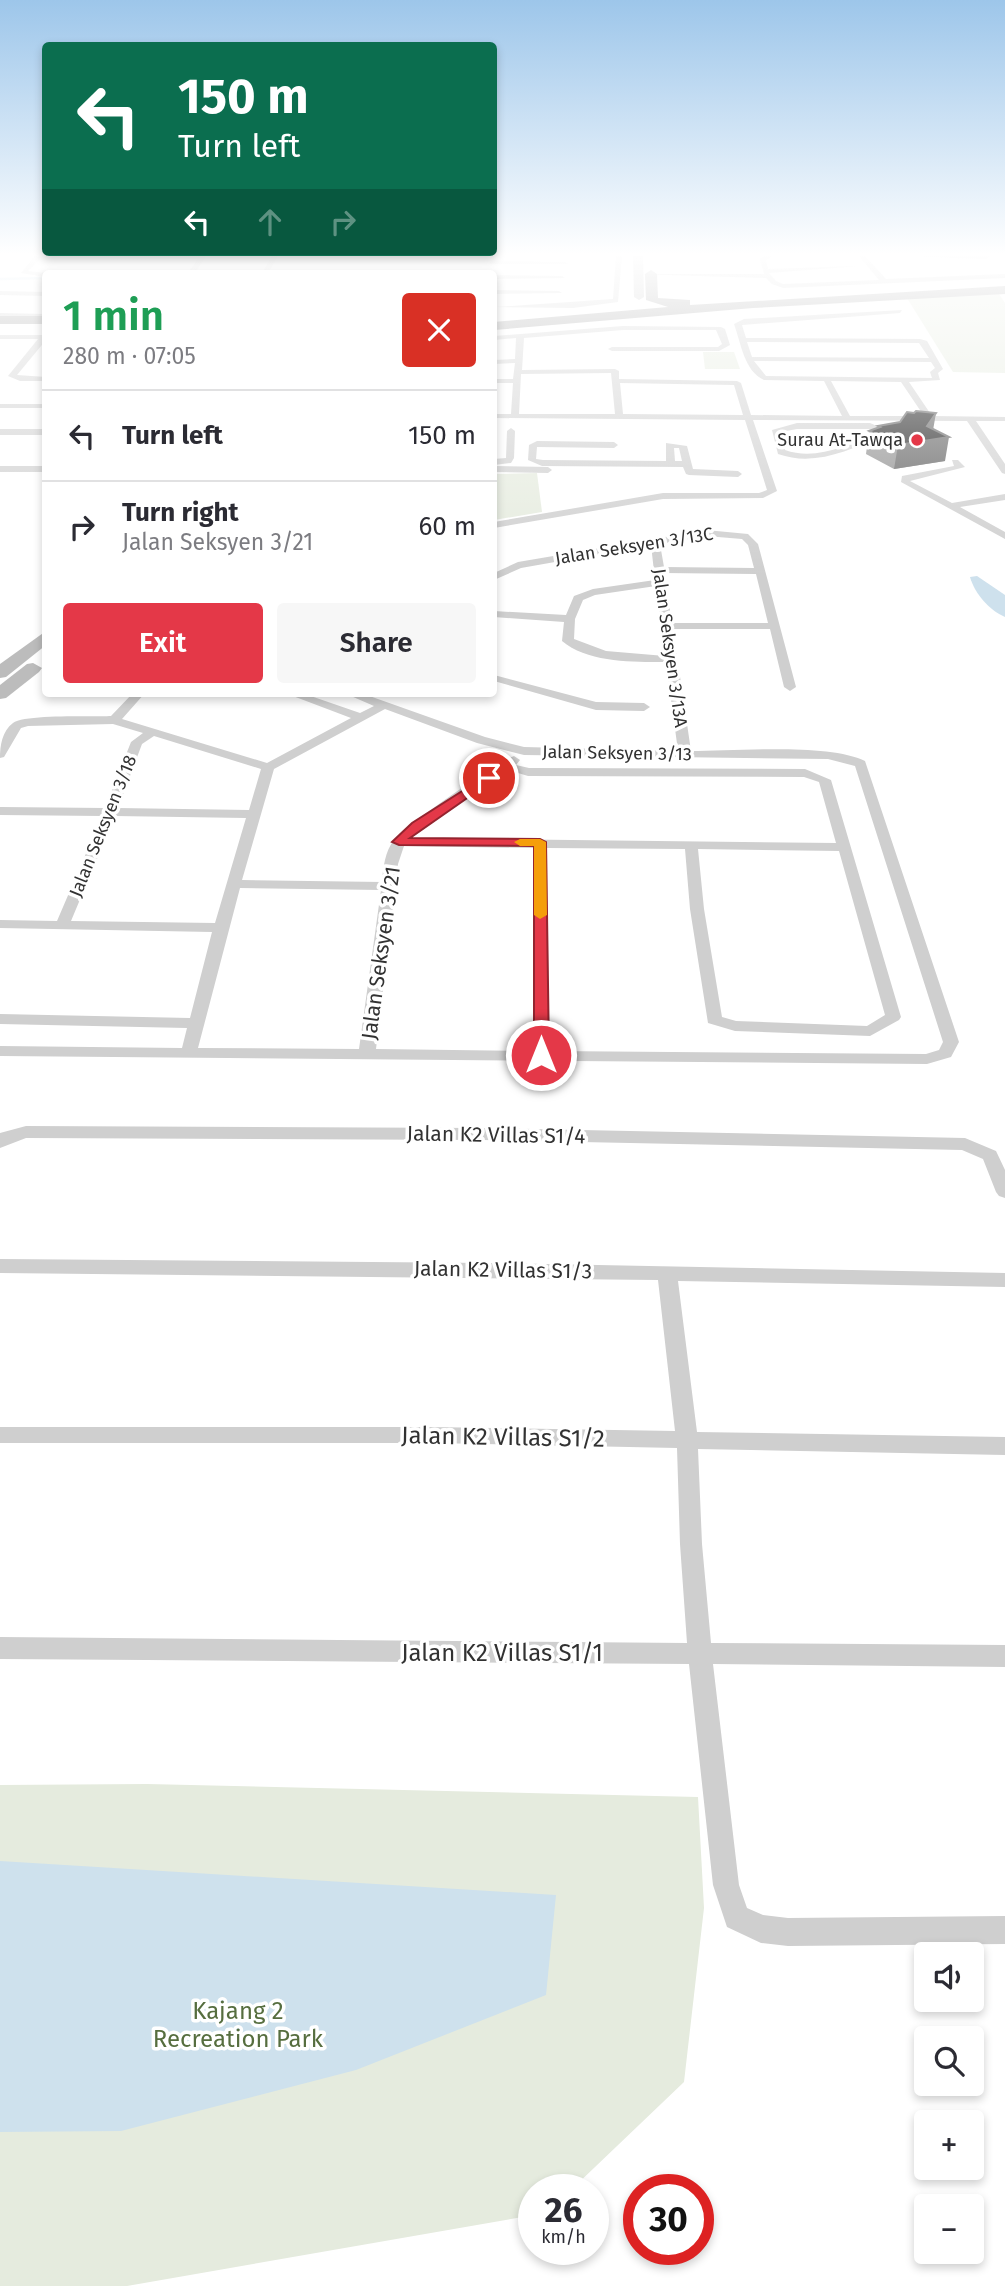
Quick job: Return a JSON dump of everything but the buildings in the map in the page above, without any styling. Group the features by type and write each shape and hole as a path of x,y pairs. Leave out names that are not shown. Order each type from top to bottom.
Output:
{"street":[{"path":"22,363 13,377 42,379"},
{"path":"499,363 517,365 562,363"},
{"path":"613,363 619,412"},
{"path":"753,363 758,376 764,378 827,380 934,380 934,372 939,369 935,363"},
{"path":"515,412 517,365"},
{"path":"827,380 847,418"},
{"path":"904,380 929,418"},
{"path":"497,381 516,381"},
{"path":"497,524 661,486 760,496 772,491 738,386 733,383 616,382"},
{"path":"0,406 42,406"},
{"path":"497,409 515,412 746,413 838,422 880,429 879,435 822,454 804,457 782,452 776,430 838,422 847,418 1005,419"},
{"path":"497,415 515,412"},
{"path":"970,419 1005,471"},
{"path":"497,463 508,461 510,458 511,431"},
{"path":"0,432 42,432"},
{"path":"617,467 613,441 533,445 532,460 645,471 661,486"},
{"path":"671,463 669,445 676,444 683,446 688,472 738,474"},
{"path":"990,447 1005,447"},
{"path":"0,459 42,459"},
{"path":"955,462 961,467 905,478 906,482 1005,536"},
{"path":"497,469 687,464"},
{"path":"0,469 42,469"},
{"path":"952,506 1005,497"},
{"name":"Jalan Seksyen 3/13C","path":"497,576 518,565 706,533 745,536 754,544 790,687"},
{"name":"Jalan Seksyen 3/13A","path":"655,542 685,755"},
{"path":"671,659 632,659 586,651 568,641 570,620 578,598 660,576 760,571"},
{"path":"497,614 570,620"},
{"path":"666,626 775,626"},
{"path":"0,673 42,638"},
{"path":"0,694 42,661"},
{"path":"497,679 596,706 644,707"},
{"path":"114,720 135,697"},
{"path":"302,697 360,717"},
{"name":"Jalan Seksyen 3/13","path":"362,697 481,740 524,751 828,755 851,759 861,764 951,1042 945,1053 927,1059 541,1055"},
{"path":"0,754 16,726 26,722 114,720 268,767 384,705"},
{"name":"Jalan Seksyen 3/18","path":"62,925 110,813 136,742 152,733"},
{"name":"Jalan Seksyen 3/21","path":"367,1053 391,864 399,842 417,826 507,766 524,751"},
{"path":"507,766 528,772 805,773 825,780 893,1017 870,1031 735,1026 715,1020 697,909 691,845"},
{"path":"189,1052 221,928 268,767"},
{"path":"0,811 255,814"},
{"path":"399,842 843,847"},
{"path":"0,1051 541,1055 540,842"},
{"path":"235,884 390,886"},
{"path":"0,924 221,928"},
{"path":"0,1019 195,1023"},
{"name":"Jalan K2 Villas S1/4","path":"0,1142 4,1138 26,1132 483,1134 965,1144 990,1155 1005,1192"},
{"name":"Jalan K2 Villas S1/3","path":"0,1266 667,1273 1005,1280"},
{"path":"667,1273 687,1440 691,1544 700,1653 726,1885 737,1917 761,1929 788,1932 1005,1930"},
{"name":"Jalan K2 Villas S1/2","path":"0,1435 429,1435 1005,1446"},
{"name":"Jalan K2 Villas S1/1","path":"0,1648 1005,1656"}],"green space":[{"path":"704,363 738,363 740,369 705,369"},
{"path":"947,363 1005,363 1005,373 953,372"},
{"path":"537,473 542,512 497,520 497,474"},
{"name":"Kajang 2 Recreation Park","path":"147,1784 698,1797 704,1908 684,2082 588,2174 518,2174 518,2218 127,2286 0,2286 0,1785"}],"water":[{"path":"977,576 1005,595 1005,617 988,606 979,595 970,577"},
{"path":"0,1861 556,1895 546,1995 356,2070 121,2131 0,2132"}],"slow traffic":[{"path":"520,842 540,842 540,915"}],"place":[{"name":"Surau At-Tawqa","path":"917,440"}],"route":[{"path":"489,778 417,826 399,842 540,842 541,1055"}]}
